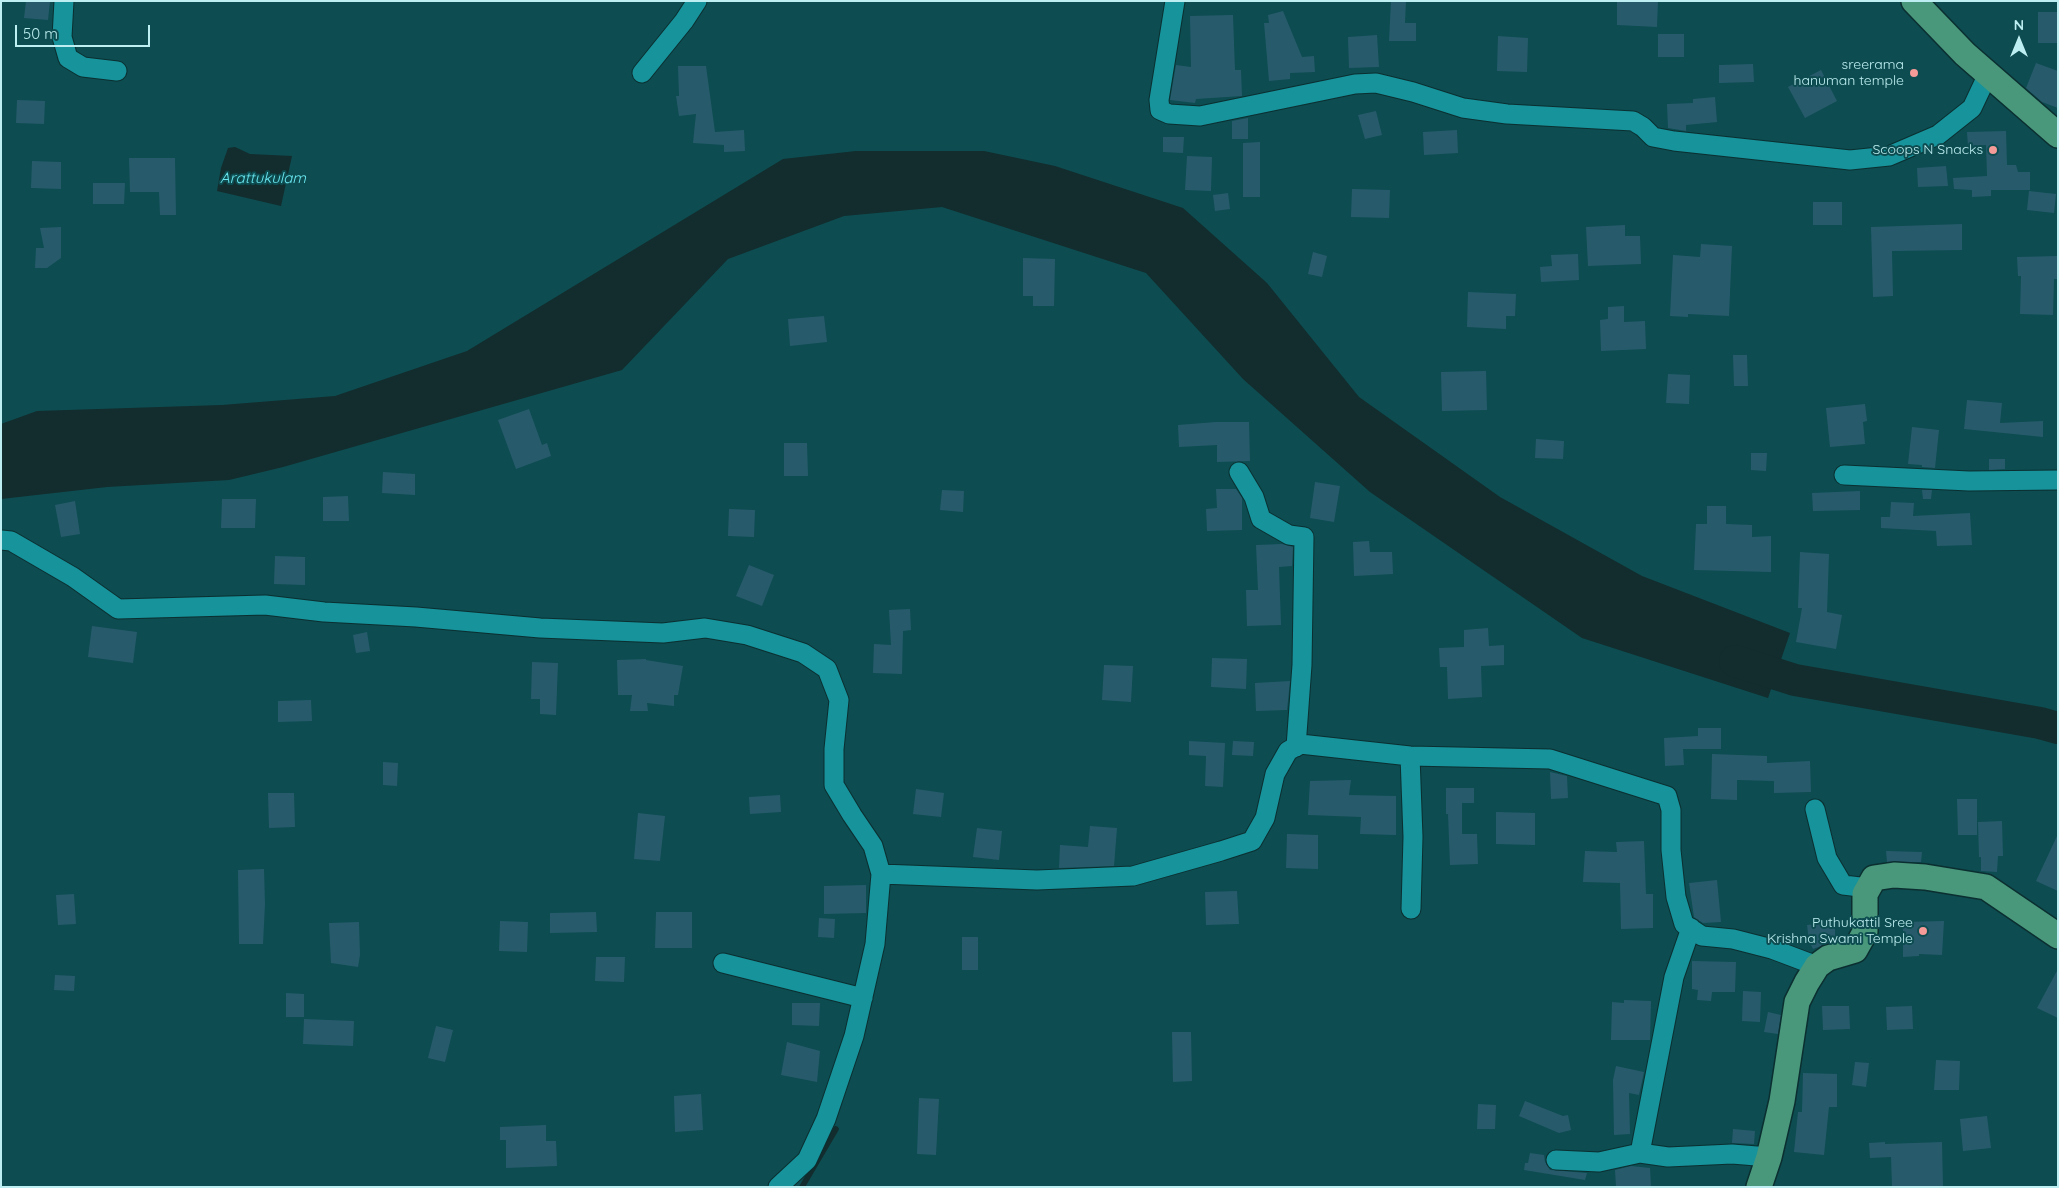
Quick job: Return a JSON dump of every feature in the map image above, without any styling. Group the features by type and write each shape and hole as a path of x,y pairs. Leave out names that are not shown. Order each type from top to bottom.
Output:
{"main road":[{"path":"1914,1 1965,54 2058,135"},
{"path":"1759,1187 1769,1157 1782,1101 1798,1002 1817,966 1828,958 1855,950 1865,932 1866,894 1874,878 1894,875 1925,877 1986,887 2058,936"}],"street":[{"path":"64,1 62,37 68,58 83,67 117,71"},
{"path":"642,73 698,1"},
{"path":"1175,1 1159,100 1160,110 1169,114 1200,116 1354,84 1376,83 1413,92 1463,108 1507,114 1633,121 1643,127 1653,137 1850,160 1889,156 1938,135 1972,108 1988,74"},
{"path":"1240,472 1254,497 1261,519 1289,534 1304,537 1302,665 1296,747"},
{"path":"1844,475 1969,481 2058,480"},
{"path":"1,540 11,541 73,576 118,609 265,605 324,612 416,617 540,628 663,633 705,628 748,635 803,653 827,670 839,700 834,749 834,785 873,846 881,874 876,944 854,1036 826,1119 807,1160 778,1187"},
{"path":"881,874 1037,880 1133,876 1221,851 1252,841 1265,818 1275,774 1288,751 1300,744 1410,756 1550,759 1667,796 1671,810 1671,850 1676,897 1684,924 1702,936 1733,939 1772,949 1817,966"},
{"path":"1410,756 1413,837 1411,909"},
{"path":"1815,809 1827,858 1843,886 1869,888"},
{"path":"1640,1153 1674,977 1691,928"},
{"path":"723,963 863,998"},
{"path":"1556,1160 1599,1162 1640,1153 1668,1157 1732,1154 1769,1157"}],"water":[{"name":"Arattukulam","path":"235,147 250,154 292,156 281,206 217,191 221,168 228,148"},
{"path":"856,151 984,151 1055,166 1183,208 1267,283 1359,397 1500,497 1642,576 1790,633 1768,698 1582,638 1370,492 1243,379 1146,273 942,207 844,216 728,259 622,370 283,467 229,480 107,487 1,499 1,424 37,411 222,405 335,396 467,351 783,159"}],"building":[{"path":"26,1 50,1 48,20 24,18"},
{"path":"1391,1 1406,1 1405,23 1416,23 1416,41 1389,41"},
{"path":"1617,1 1658,1 1657,27 1617,25"},
{"path":"1283,11 1302,57 1314,56 1315,72 1290,73 1290,79 1269,81 1264,23 1269,23 1268,15"},
{"path":"2038,12 2058,12 2058,43 2038,43"},
{"path":"1233,15 1235,70 1241,70 1242,96 1196,99 1195,103 1170,100 1176,65 1191,67 1190,16"},
{"path":"1658,34 1684,34 1684,57 1658,57"},
{"path":"1377,35 1379,67 1349,68 1348,37"},
{"path":"1498,36 1528,38 1527,72 1497,71"},
{"path":"2036,63 2058,71 2058,108 2042,102 2026,88"},
{"path":"1753,64 1754,82 1719,83 1719,65"},
{"path":"678,66 706,66 715,132 744,130 745,151 724,152 724,145 693,143 696,114 679,116 676,96 679,96"},
{"path":"1821,70 1837,101 1805,118 1788,87"},
{"path":"1715,97 1717,122 1686,125 1686,131 1668,128 1667,104 1693,103 1693,99"},
{"path":"17,100 45,101 44,124 16,123"},
{"path":"1376,111 1382,135 1365,139 1358,115"},
{"path":"1248,118 1248,139 1232,139 1232,121"},
{"path":"1457,130 1458,153 1424,155 1423,132"},
{"path":"2006,131 2007,165 2016,165 2018,172 2030,172 2030,190 1991,190 1991,196 1972,197 1972,190 1954,189 1953,178 1987,176 1986,145 1968,146 1967,132"},
{"path":"1163,137 1184,137 1183,153 1163,152"},
{"path":"1260,142 1260,197 1243,197 1243,143"},
{"path":"1187,156 1212,157 1211,191 1185,190"},
{"path":"129,158 175,158 176,215 160,215 159,192 130,192"},
{"path":"32,161 61,162 61,189 31,188"},
{"path":"1946,166 1948,186 1918,187 1917,168"},
{"path":"93,183 125,183 124,204 93,204"},
{"path":"1352,189 1390,190 1389,218 1351,217"},
{"path":"2029,191 2056,194 2054,213 2027,210"},
{"path":"1228,193 1230,209 1215,211 1213,195"},
{"path":"1813,202 1842,202 1842,225 1813,225"},
{"path":"1962,224 1962,250 1892,251 1893,296 1873,297 1871,227"},
{"path":"1625,225 1625,236 1640,236 1641,264 1588,266 1586,227"},
{"path":"61,227 61,258 47,268 35,268 36,248 44,248 40,228"},
{"path":"1701,244 1732,246 1729,316 1688,314 1688,317 1670,316 1673,255 1700,257"},
{"path":"1313,252 1327,256 1322,277 1308,274"},
{"path":"1578,254 1579,280 1541,282 1540,267 1552,266 1551,255"},
{"path":"2058,256 2058,279 2054,279 2053,315 2020,314 2021,276 2018,276 2017,257"},
{"path":"1023,258 1055,259 1054,306 1033,306 1033,296 1023,296"},
{"path":"1468,292 1516,294 1515,316 1506,316 1506,329 1467,327"},
{"path":"1624,306 1624,322 1645,321 1646,349 1601,351 1600,320 1608,319 1608,307"},
{"path":"824,316 827,342 790,346 788,319"},
{"path":"1733,355 1747,355 1748,386 1734,386"},
{"path":"1486,371 1487,410 1442,411 1441,372"},
{"path":"1668,374 1690,375 1689,404 1666,403"},
{"path":"1967,400 2002,403 2000,423 2043,421 2043,437 1964,429"},
{"path":"1865,404 1867,421 1863,422 1865,444 1830,447 1826,408"},
{"path":"529,409 542,445 547,443 551,456 516,469 498,420"},
{"path":"1249,422 1250,461 1217,462 1217,445 1179,447 1178,425"},
{"path":"1912,427 1939,430 1935,468 1908,464"},
{"path":"1536,439 1564,441 1563,459 1535,458"},
{"path":"784,443 807,443 808,476 784,476"},
{"path":"1751,453 1767,453 1766,471 1751,470"},
{"path":"1989,459 2005,459 2005,469 1989,470"},
{"path":"383,472 415,474 415,495 382,493"},
{"path":"1315,482 1340,486 1334,522 1310,518"},
{"path":"1216,489 1236,489 1242,498 1242,530 1207,531 1206,509 1217,508"},
{"path":"942,490 964,491 963,512 940,510"},
{"path":"1922,490 1932,490 1931,499 1923,499"},
{"path":"1860,491 1860,510 1813,511 1812,493"},
{"path":"348,496 349,521 323,521 323,497"},
{"path":"222,499 256,499 255,528 221,528"},
{"path":"75,501 80,534 61,537 55,505"},
{"path":"1891,502 1914,503 1913,516 1970,513 1972,545 1937,546 1936,531 1881,528 1881,517 1890,517"},
{"path":"1707,506 1726,506 1726,524 1752,525 1752,537 1771,536 1771,572 1694,570 1696,524 1707,524"},
{"path":"729,509 755,510 754,537 728,536"},
{"path":"1369,541 1370,552 1392,552 1393,574 1354,576 1353,542"},
{"path":"1282,544 1293,547 1292,566 1279,567 1281,625 1247,626 1246,590 1258,590 1256,545"},
{"path":"1800,552 1829,554 1827,612 1842,615 1836,649 1796,642 1802,608 1798,608"},
{"path":"275,556 305,557 305,585 274,584"},
{"path":"749,565 774,575 762,606 736,596"},
{"path":"910,609 911,630 903,631 902,674 873,673 874,644 891,645 889,610"},
{"path":"92,626 137,632 133,663 88,657"},
{"path":"1488,628 1489,646 1504,645 1504,665 1481,666 1482,697 1448,699 1447,667 1440,667 1439,648 1464,647 1464,630"},
{"path":"367,632 370,651 356,653 353,635"},
{"path":"1212,658 1247,659 1246,689 1211,687"},
{"path":"646,659 683,666 678,695 674,695 674,706 647,703 648,711 630,711 632,695 618,695 617,660"},
{"path":"532,662 558,663 556,715 540,714 540,699 531,699"},
{"path":"1104,665 1133,666 1131,702 1102,700"},
{"path":"1290,681 1287,710 1256,711 1255,683"},
{"path":"311,700 312,721 278,722 278,701"},
{"path":"1698,728 1721,728 1721,749 1683,749 1684,765 1665,766 1664,738 1698,736"},
{"path":"1189,741 1225,743 1223,787 1205,786 1206,756 1189,755"},
{"path":"1233,741 1254,742 1253,756 1232,755"},
{"path":"1712,754 1767,756 1767,763 1810,761 1811,792 1774,793 1774,781 1737,780 1737,800 1711,799"},
{"path":"383,762 398,763 397,786 383,785"},
{"path":"1550,772 1567,776 1568,798 1551,799"},
{"path":"1351,780 1349,795 1396,796 1396,835 1360,834 1361,817 1308,815 1310,781"},
{"path":"1446,788 1474,788 1474,803 1462,803 1462,834 1477,834 1478,864 1450,865"},
{"path":"916,789 944,793 941,817 913,814"},
{"path":"268,793 294,793 295,827 269,828"},
{"path":"780,795 781,812 750,814 749,797"},
{"path":"1957,799 1977,799 1977,835 1958,835"},
{"path":"1496,812 1535,813 1535,845 1496,844"},
{"path":"638,813 665,816 660,861 634,859"},
{"path":"2002,821 2003,856 1998,856 1997,872 1981,871 1978,822"},
{"path":"1090,826 1117,828 1114,866 1059,868 1060,845 1088,847"},
{"path":"977,828 1002,831 999,860 973,857"},
{"path":"1287,834 1318,835 1318,869 1286,868"},
{"path":"2058,834 2058,891 2036,881"},
{"path":"1644,841 1646,894 1653,894 1653,928 1621,929 1620,883 1583,882 1585,851 1617,852 1616,842"},
{"path":"1886,851 1922,852 1921,862 1887,862"},
{"path":"264,869 263,944 239,944 238,870"},
{"path":"1717,880 1721,922 1703,923 1694,917 1689,883"},
{"path":"866,885 866,913 824,914 824,886"},
{"path":"1237,891 1239,924 1206,925 1205,892"},
{"path":"74,894 76,924 58,925 56,895"},
{"path":"596,912 597,932 550,933 550,913"},
{"path":"656,912 692,912 692,948 655,948"},
{"path":"819,918 835,919 834,938 818,937"},
{"path":"500,921 528,922 527,952 499,951"},
{"name":"Puthukattil Sree Krishna Swami Temple","path":"1944,921 1942,955 1919,954 1919,956 1903,957 1903,922"},
{"path":"359,922 360,955 358,967 331,963 329,923"},
{"path":"1826,923 1835,927 1835,941 1813,949 1809,941 1807,925"},
{"path":"962,937 978,937 978,970 962,970"},
{"path":"596,957 625,957 624,982 595,981"},
{"path":"1692,961 1736,962 1735,992 1712,992 1711,1001 1697,1000 1698,990 1692,989"},
{"path":"2058,969 2058,1018 2037,1008"},
{"path":"55,975 75,976 74,991 54,990"},
{"path":"1743,991 1761,992 1760,1022 1742,1021"},
{"path":"286,993 304,994 304,1017 286,1017"},
{"path":"1624,1000 1651,1001 1650,1040 1611,1040 1612,1002 1624,1003"},
{"path":"792,1003 820,1003 819,1026 792,1025"},
{"path":"1822,1006 1849,1006 1850,1029 1823,1030"},
{"path":"1912,1006 1913,1029 1887,1030 1886,1007"},
{"path":"1768,1012 1781,1015 1778,1034 1764,1032"},
{"path":"304,1019 354,1021 353,1046 303,1044"},
{"path":"436,1026 453,1030 445,1062 428,1058"},
{"path":"1172,1032 1191,1032 1192,1081 1173,1082"},
{"path":"787,1042 820,1051 817,1082 781,1075"},
{"path":"1936,1060 1960,1061 1959,1090 1934,1090"},
{"path":"1855,1062 1869,1063 1866,1087 1852,1085"},
{"path":"1616,1066 1644,1072 1639,1095 1629,1093 1630,1134 1614,1135 1613,1080"},
{"path":"1803,1073 1837,1074 1837,1107 1829,1107 1824,1155 1794,1152 1798,1112 1802,1112"},
{"path":"701,1094 703,1130 675,1132 674,1096"},
{"path":"919,1098 939,1099 936,1155 917,1154"},
{"path":"1525,1101 1563,1116 1568,1115 1571,1130 1559,1133 1519,1116"},
{"path":"1478,1104 1496,1105 1495,1129 1477,1129"},
{"path":"1987,1116 1991,1148 1963,1151 1960,1119"},
{"path":"546,1125 546,1141 556,1141 557,1166 506,1168 506,1140 500,1140 500,1127"},
{"path":"1733,1129 1755,1131 1754,1144 1732,1143"},
{"path":"1885,1142 1885,1144 1942,1142 1943,1187 1892,1187 1891,1157 1870,1158 1869,1143"},
{"path":"1530,1153 1544,1155 1545,1162 1550,1170 1587,1173 1585,1180 1524,1170"},
{"path":"1631,1166 1650,1168 1651,1187 1616,1187 1615,1170"}],"waterway":[{"path":"1735,661 1795,680 2040,723 2058,728"},
{"path":"802,1187 836,1129"}],"place":[{"name":"sreerama hanuman temple","path":"1914,73"},
{"name":"Scoops N Snacks","path":"1993,150"},
{"name":"Puthukattil Sree Krishna Swami Temple","path":"1923,931"}]}
